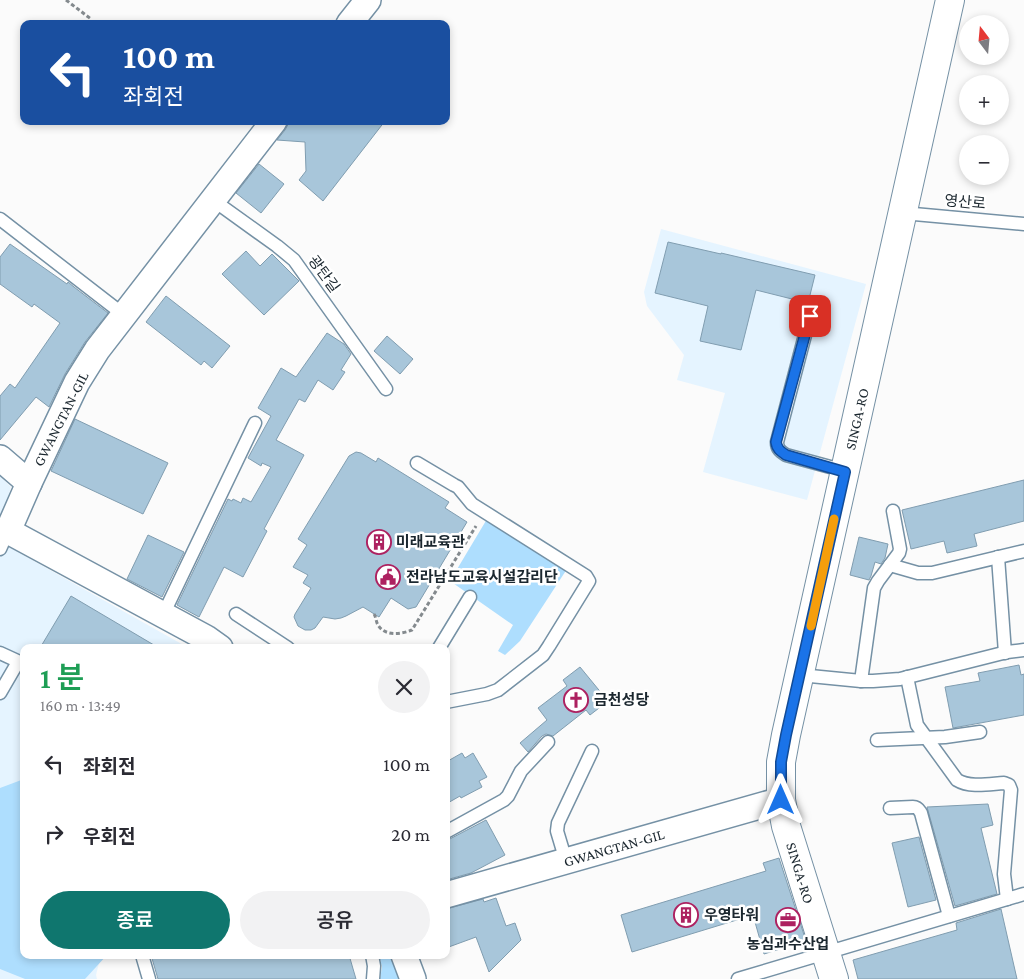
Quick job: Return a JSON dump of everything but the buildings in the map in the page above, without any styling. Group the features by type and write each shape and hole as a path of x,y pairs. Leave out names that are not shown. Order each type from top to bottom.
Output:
{"street":[{"path":"352,20 368,0"},
{"name":"SINGA-RO","path":"830,966 786,826 781,800 781,762 950,0"},
{"name":"GWANGTAN-GIL","path":"214,644 162,615 2,542 77,382 97,350 271,125"},
{"path":"0,458 29,484"},
{"name":"GWANGTAN-GIL","path":"450,894 781,800"},
{"path":"405,959 412,979"}],"lane":[{"name":"광탄길","path":"213,200 294,260 386,389"},
{"name":"영산로","path":"903,213 1024,224"},
{"path":"0,220 124,315"},
{"path":"810,316 776,442 777,447 786,455 845,472"},
{"path":"162,615 255,423"},
{"path":"417,463 458,487 472,504 586,576 589,581 543,655 498,690 450,701"},
{"path":"861,681 874,588 900,549 893,511"},
{"path":"890,565 918,573 932,573 1024,550"},
{"path":"998,557 1005,653"},
{"path":"441,644 470,597"},
{"path":"236,614 282,644"},
{"path":"800,675 880,681 908,677 1024,650"},
{"path":"0,653 20,663"},
{"path":"0,693 20,664"},
{"path":"908,677 917,725 957,780 969,784 1004,783 1009,785 1012,795 1004,874 1007,899"},
{"path":"877,740 944,738 980,732"},
{"path":"450,830 504,800 521,771 548,742"},
{"path":"566,861 557,831 558,823 592,751"},
{"path":"890,808 913,806 917,807 921,813 948,916"},
{"path":"738,979 830,966 948,916 1024,894"},
{"path":"143,959 149,979"},
{"path":"373,959 373,979"}],"path":[{"path":"66,0 91,19"},
{"path":"374,614 378,626 384,631 393,634 412,630 476,526"}],"shaded area":[{"path":"661,229 866,284 807,500 703,472 725,393 677,380 684,355 647,306 644,292"},
{"path":"0,476 11,487 0,525"},
{"path":"487,519 567,569 520,641 505,655 498,651 513,625 450,581"},
{"path":"0,542 182,644 20,644 20,959 100,959 96,975 97,979 0,979"},
{"path":"20,780 20,959 103,959 85,979 25,979 0,969 0,788"},
{"path":"380,959 396,959 403,979 380,979 382,967"}],"slow traffic":[{"path":"811,626 834,519"}],"place":[{"name":"미래교육관","path":"379,542"},
{"name":"전라남도교육시설감리단","path":"388,577"},
{"name":"금천성당","path":"576,700"},
{"name":"우영타워","path":"686,915"},
{"name":"농심과수산업","path":"788,920"}],"route":[{"path":"781,800 781,762 786,735 845,472 786,455 777,447 776,442 810,316"}]}
